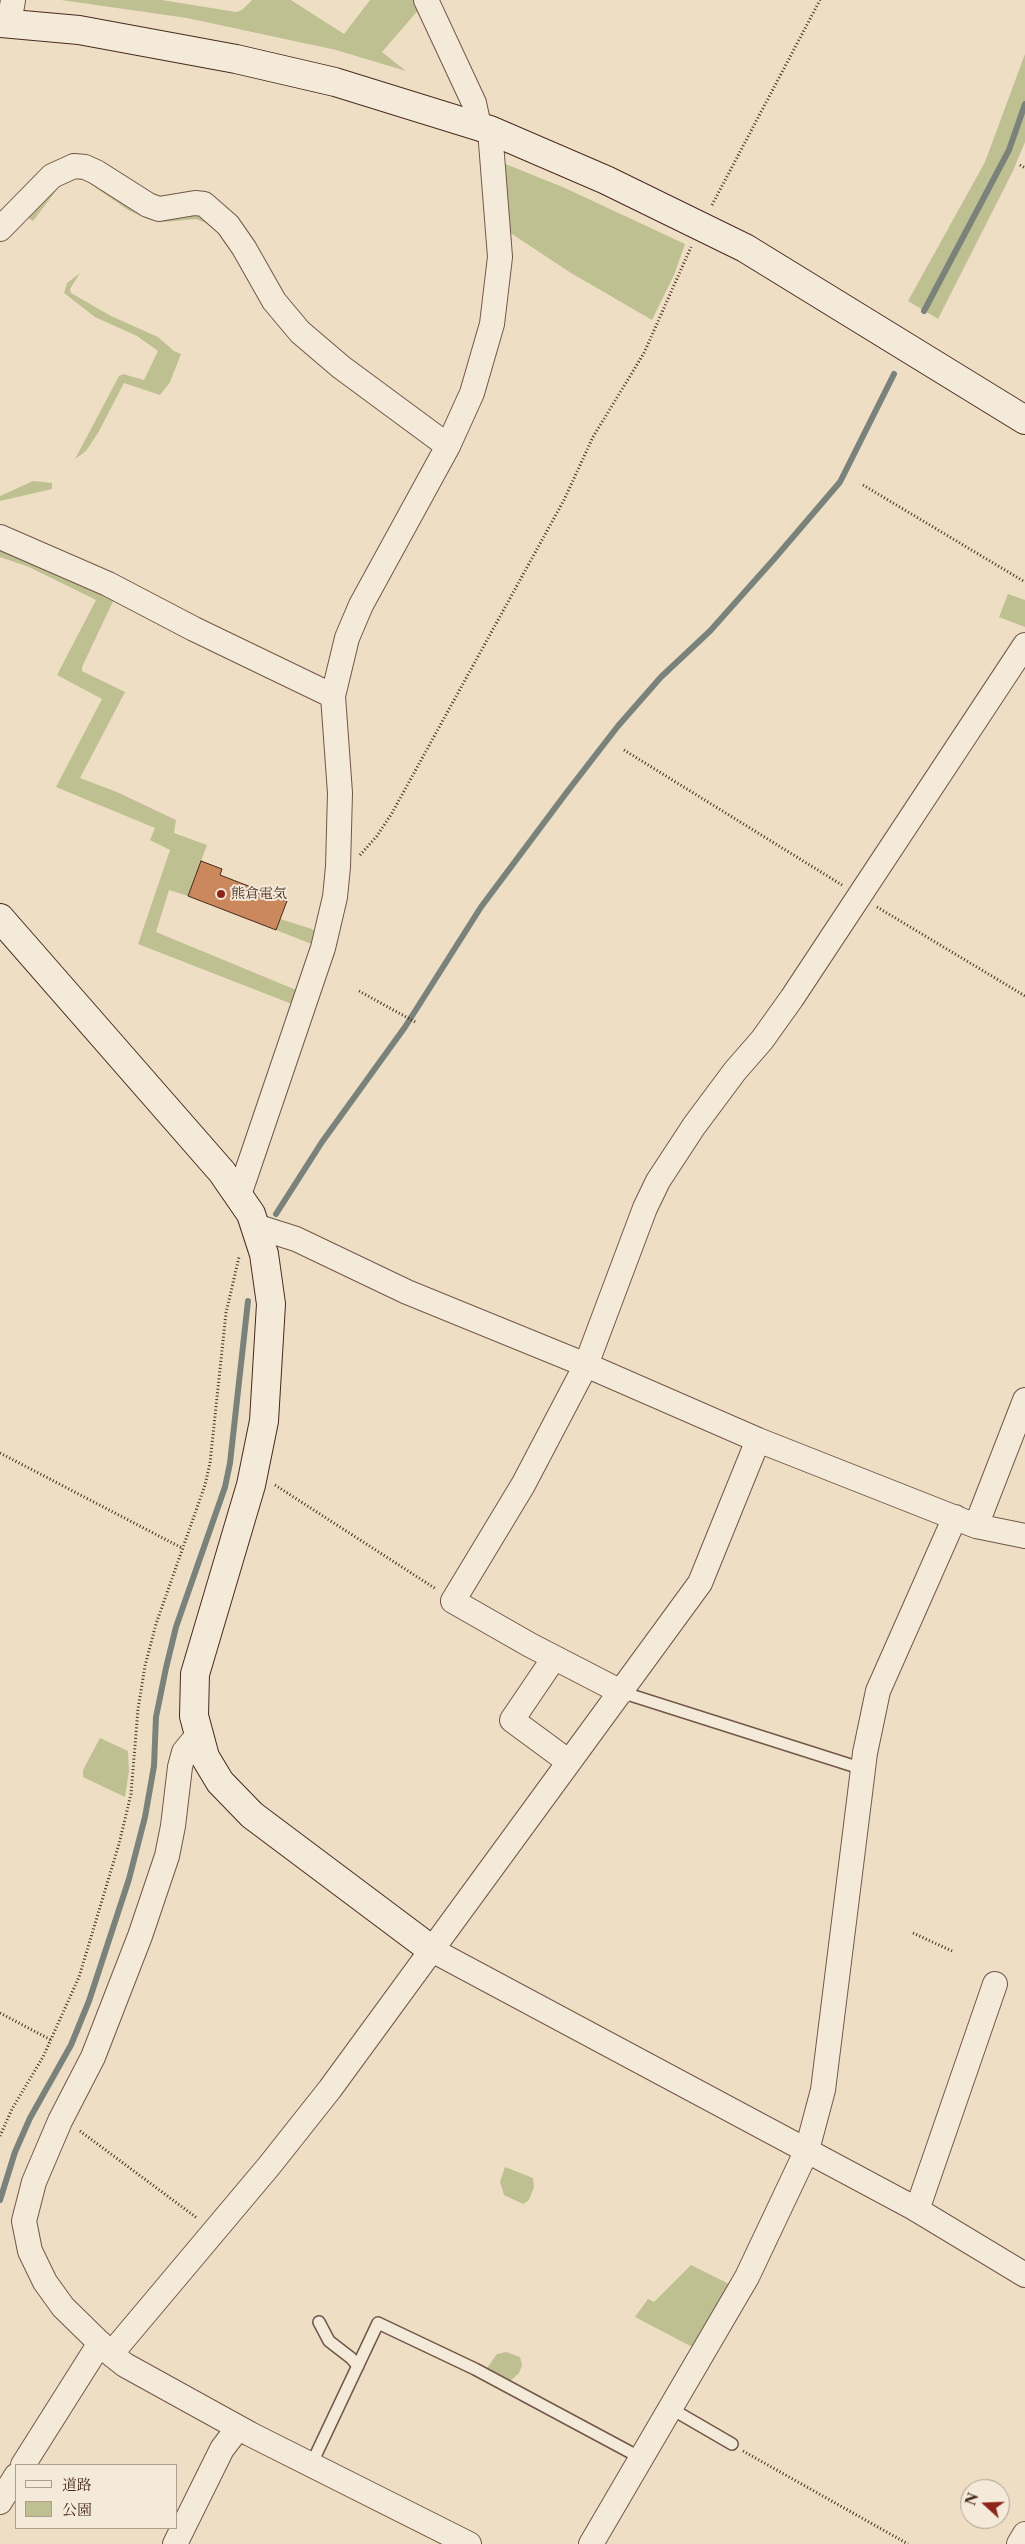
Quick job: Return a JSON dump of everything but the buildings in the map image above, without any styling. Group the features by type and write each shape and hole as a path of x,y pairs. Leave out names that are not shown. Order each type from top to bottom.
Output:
{"street":[{"path":"239,1195 328,932 338,867 340,793 333,696 347,638 361,604 448,446 472,393 492,324 498,289 499,222 484,128 474,102 426,0"},
{"path":"8,16 236,59 335,82 484,128 606,180 746,248 1025,420"},
{"path":"0,229 52,176 74,166 85,167 96,172 148,206 159,208 195,203 204,204 228,225 244,248 274,301 300,332 341,367 448,446"},
{"path":"0,537 13,540 108,584 194,629 333,696"},
{"path":"621,1692 554,1658 453,1601 524,1485 586,1365 644,1208 658,1181 694,1126 787,1005 1025,645"},
{"path":"0,918 222,1172 239,1195 255,1226 268,1274 271,1304 264,1420 254,1471 195,1674 194,1716 198,1735 205,1757 220,1782 240,1804 432,1950 917,2210 1025,2275"},
{"path":"255,1226 296,1239 407,1292 586,1365 758,1440 965,1522 1025,1536"},
{"path":"591,2544 747,2277 806,2150 823,2090 863,1769 878,1691 1025,1400"},
{"path":"24,2464 105,2349 213,2231 269,2166 330,2090 700,1583 758,1440"},
{"path":"554,1658 512,1720 569,1762"},
{"path":"198,1735 191,1741 182,1759 173,1826 166,1856 140,1936 93,2056 62,2117 34,2182 24,2221 26,2235 35,2264 53,2295 105,2349 125,2365 238,2428 469,2544"},
{"path":"917,2210 995,1984"},
{"path":"175,2544 222,2449 238,2428"},
{"path":"0,2502 15,2478"},
{"path":"1019,2544 1025,2534"}],"lane":[{"path":"621,1692 863,1769"},
{"path":"319,2322 329,2341 358,2366"},
{"path":"311,2465 378,2323 475,2369 641,2458"},
{"path":"670,2408 732,2444"}],"path":[{"path":"338,867 356,858 366,850 392,813 564,500 593,437 644,353 702,225 820,0"},
{"path":"1020,165 1025,168"},
{"path":"863,486 1025,582"},
{"path":"624,750 1025,996"},
{"path":"359,991 417,1023"},
{"path":"0,2136 12,2109 51,2040 79,1977 119,1844 131,1794 138,1710 145,1666 156,1624 210,1463 226,1313 232,1280 241,1249"},
{"path":"0,1453 182,1548"},
{"path":"254,1471 453,1601"},
{"path":"914,1933 952,1951"},
{"path":"0,2013 51,2040"},
{"path":"62,2117 213,2231"},
{"path":"732,2444 908,2544"}],"green space":[{"path":"61,0 162,0 236,12 242,10 252,0 291,0 344,34 370,0 418,0 421,7 382,52 406,71 336,50 187,18"},
{"path":"1025,54 1025,142 1013,171 938,319 908,301 985,162"},
{"path":"503,163 565,188 685,244 674,275 652,320 571,273 509,232 509,209"},
{"path":"71,174 194,211 213,226 196,219 165,222 141,216 128,210 86,181 75,178 59,187 33,221 30,219 27,216"},
{"path":"80,273 70,289 71,293 111,316 158,337 174,351 181,354 170,382 160,395 124,383 98,433 86,451 75,459 119,376 123,374 144,380 158,351 137,336 95,317 64,293 67,283"},
{"path":"33,481 52,483 52,489 0,501 0,496"},
{"path":"0,543 116,595 82,667 82,671 125,692 80,778 117,792 176,820 174,833 207,845 188,896 169,890 156,932 301,992 297,1006 138,944 170,850 150,840 155,828 56,787 102,699 57,675 96,600 29,567 0,557"},
{"path":"1008,594 1025,600 1025,627 999,617"},
{"path":"280,919 312,929 316,933 314,945 276,930"},
{"path":"100,1738 128,1751 129,1771 125,1797 83,1777 83,1770"},
{"path":"505,2167 533,2178 534,2187 529,2200 523,2204 504,2195 500,2182"},
{"path":"691,2265 731,2285 698,2350 635,2317 648,2299 654,2302"},
{"path":"506,2352 520,2357 522,2365 519,2373 508,2383 490,2374 487,2368 497,2354"}],"waterway":[{"path":"924,311 1009,150 1025,104"},
{"path":"276,1214 322,1142 405,1027 481,907 567,792 618,726 661,677 710,631 840,482 894,374"},
{"path":"0,2200 15,2152 30,2118 71,2045 89,2001 129,1879 145,1817 154,1766 156,1717 166,1668 176,1627 225,1487 230,1463 248,1301"}],"place":[{"name":"熊倉電気","path":"221,894"}]}
